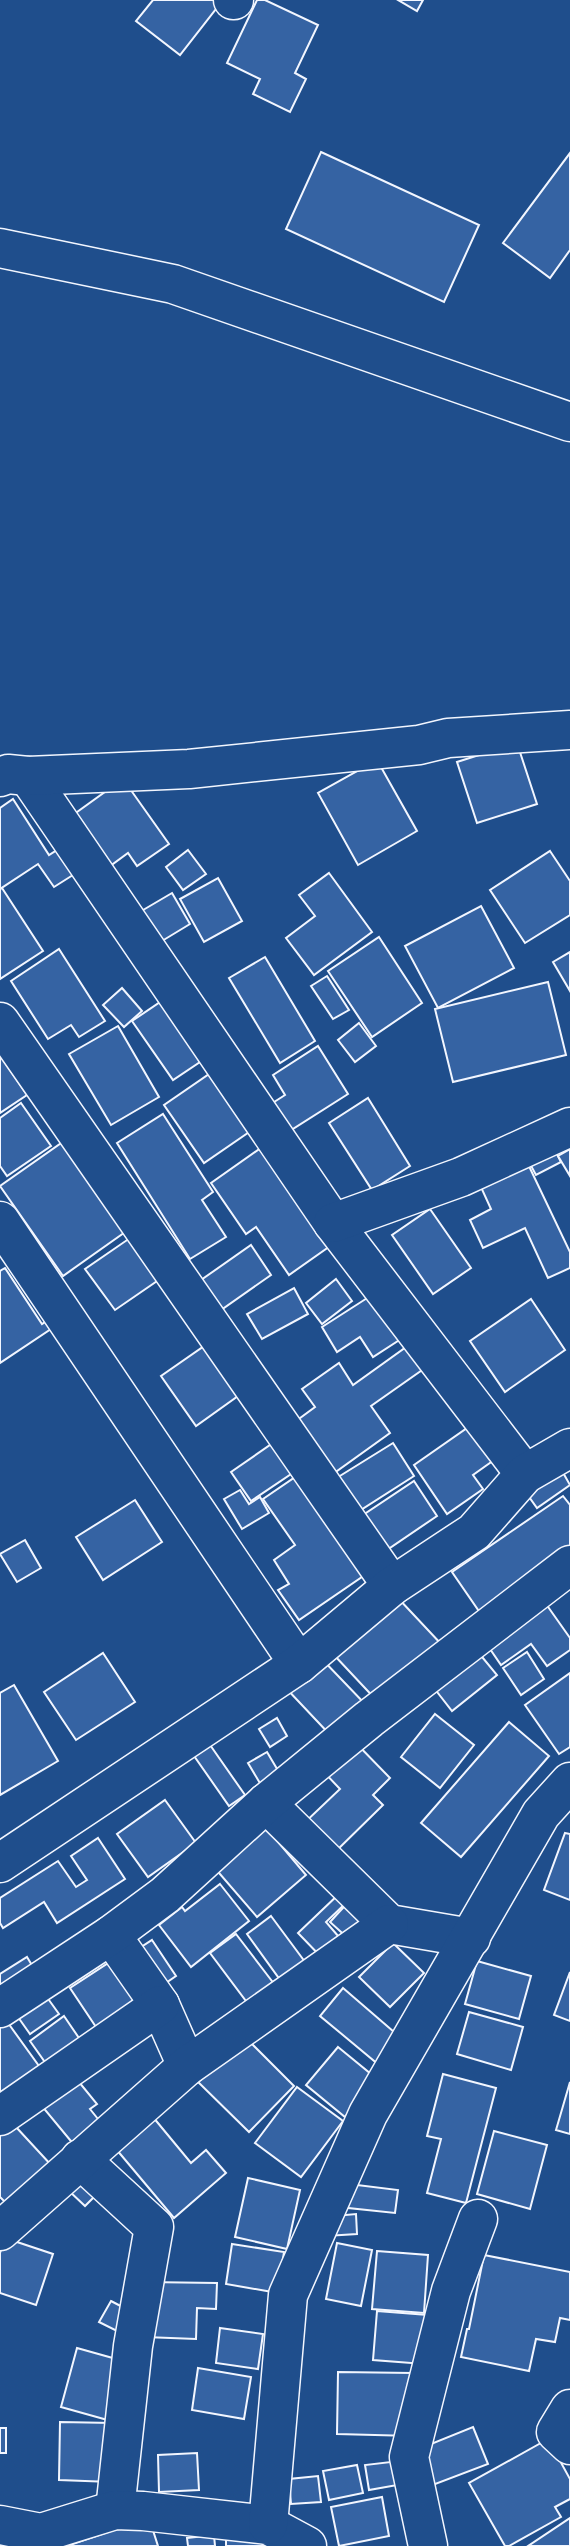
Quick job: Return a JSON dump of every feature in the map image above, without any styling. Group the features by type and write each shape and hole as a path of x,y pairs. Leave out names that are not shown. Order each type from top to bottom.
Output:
{"street":[{"path":"0,247 173,284 570,422"},
{"path":"14,776 189,769 419,745 448,738 570,730"},
{"path":"14,776 333,1223 524,1474"},
{"path":"0,1022 392,1586"},
{"path":"333,1223 461,1177 570,1127"},
{"path":"0,1221 299,1664"},
{"path":"0,1863 299,1664 392,1586 474,1532 524,1474 570,1448"},
{"path":"0,2008 111,1935 165,1895 266,1802 369,1718 570,1565"},
{"path":"268,2525 288,2295 368,2114 541,1814 570,1782"},
{"path":"266,1802 389,1924 471,1938"},
{"path":"0,2231 187,2066 389,1924"},
{"path":"111,1935 160,2005 187,2066"},
{"path":"0,2116 160,2005"},
{"path":"80,2159 154,2227 133,2346 116,2510"},
{"path":"428,2546 410,2457 451,2291 478,2219"},
{"path":"570,2409 556,2432 570,2445"},
{"path":"0,2525 39,2539 116,2510 143,2511 268,2525 307,2546"}],"building":[{"path":"153,0 223,0 180,55 136,21"},
{"path":"257,0 265,0 318,25 295,73 306,79 290,112 253,94 260,79 227,63"},
{"path":"398,0 423,0 417,11"},
{"path":"321,152 479,225 444,302 286,229"},
{"path":"570,153 570,250 550,278 503,243"},
{"path":"517,743 537,804 477,823 457,762"},
{"path":"377,760 417,831 358,865 318,793"},
{"path":"123,779 169,844 137,866 128,853 102,872 66,820"},
{"path":"13,799 49,855 68,843 84,868 54,887 38,864 0,889 0,808"},
{"path":"188,850 206,874 183,890 166,867"},
{"path":"550,851 570,881 570,915 525,943 490,890"},
{"path":"329,873 372,932 314,975 286,938 315,916 299,895"},
{"path":"218,878 242,921 204,942 180,899"},
{"path":"2,888 43,951 0,979 0,889"},
{"path":"172,893 190,924 157,944 138,913"},
{"path":"481,906 514,968 438,1008 405,946"},
{"path":"379,937 422,1003 372,1037 328,971"},
{"path":"59,949 105,1021 79,1037 71,1025 48,1039 11,981"},
{"path":"570,952 570,991 553,962"},
{"path":"265,957 315,1041 280,1063 229,978"},
{"path":"327,976 349,1010 333,1019 311,986"},
{"path":"548,982 566,1055 453,1082 435,1009"},
{"path":"122,988 142,1011 124,1027 103,1005"},
{"path":"175,992 215,1052 173,1080 132,1021"},
{"path":"359,1023 376,1046 355,1062 338,1040"},
{"path":"118,1026 159,1097 111,1125 69,1054"},
{"path":"318,1046 348,1094 288,1132 271,1104 285,1095 273,1075"},
{"path":"0,1055 27,1095 0,1113"},
{"path":"215,1070 255,1128 204,1163 164,1105"},
{"path":"368,1098 410,1166 372,1190 329,1123"},
{"path":"21,1103 51,1146 7,1176 0,1166 0,1118"},
{"path":"163,1114 213,1192 202,1200 226,1237 190,1259 117,1143"},
{"path":"549,1138 561,1162 536,1175 523,1151"},
{"path":"67,1139 128,1230 63,1276 0,1186"},
{"path":"265,1145 333,1244 289,1275 256,1227 246,1234 211,1183"},
{"path":"570,1149 570,1176 558,1156"},
{"path":"527,1162 570,1252 570,1268 548,1278 525,1228 483,1248 470,1220 491,1209 480,1185"},
{"path":"430,1209 471,1268 433,1294 392,1235"},
{"path":"130,1238 160,1279 115,1310 85,1269"},
{"path":"251,1245 271,1275 221,1310 201,1280"},
{"path":"5,1268 42,1324 61,1311 66,1319 0,1363 0,1271"},
{"path":"336,1279 352,1301 322,1324 306,1303"},
{"path":"294,1288 308,1314 262,1339 247,1314"},
{"path":"375,1293 404,1337 373,1357 360,1337 337,1352 322,1327"},
{"path":"531,1299 565,1350 505,1392 470,1341"},
{"path":"210,1342 245,1391 196,1426 161,1376"},
{"path":"409,1345 425,1368 371,1406 390,1433 330,1476 292,1424 315,1407 302,1389 339,1363 353,1385"},
{"path":"470,1426 494,1460 473,1475 483,1489 447,1514 414,1465"},
{"path":"283,1436 303,1466 251,1501 231,1472"},
{"path":"393,1443 414,1476 356,1513 335,1479"},
{"path":"557,1462 570,1485 537,1508 522,1487"},
{"path":"307,1469 375,1568 299,1620 278,1590 289,1584 274,1560 295,1545 263,1499"},
{"path":"414,1481 437,1516 378,1556 354,1521"},
{"path":"240,1490 249,1504 260,1497 269,1513 242,1529 224,1499"},
{"path":"563,1496 570,1505 570,1557 483,1617 452,1572"},
{"path":"135,1500 162,1542 103,1580 76,1537"},
{"path":"25,1540 41,1568 17,1582 0,1554"},
{"path":"397,1597 443,1646 380,1704 334,1655"},
{"path":"546,1604 570,1638 570,1650 547,1666 531,1644 501,1665 488,1646"},
{"path":"478,1652 497,1675 452,1711 434,1688"},
{"path":"527,1652 544,1679 521,1695 503,1668"},
{"path":"103,1653 135,1702 76,1740 44,1692"},
{"path":"318,1655 367,1706 333,1738 284,1686"},
{"path":"570,1673 570,1747 559,1754 525,1705"},
{"path":"14,1685 58,1761 0,1795 0,1693"},
{"path":"435,1714 474,1745 440,1788 401,1757"},
{"path":"277,1718 287,1736 270,1747 259,1729"},
{"path":"509,1722 549,1756 461,1857 421,1823"},
{"path":"352,1739 390,1778 373,1795 383,1805 330,1857 300,1827 340,1789 321,1769"},
{"path":"208,1742 245,1795 229,1806 192,1753"},
{"path":"267,1752 283,1779 264,1790 248,1763"},
{"path":"165,1800 196,1843 148,1877 117,1834"},
{"path":"257,1817 306,1875 257,1917 207,1859"},
{"path":"565,1833 570,1834 570,1900 544,1890"},
{"path":"98,1838 125,1879 57,1923 44,1902 3,1928 0,1923 0,1898 58,1861 76,1887 87,1880 71,1856"},
{"path":"220,1884 249,1921 191,1967 159,1925 182,1907 185,1911"},
{"path":"340,1893 348,1901 326,1922 345,1944 326,1962 298,1933"},
{"path":"352,1898 372,1917 351,1941 330,1922"},
{"path":"271,1916 311,1970 286,1988 247,1934"},
{"path":"236,1934 278,1989 252,2009 210,1953"},
{"path":"152,1940 176,1976 157,1989 132,1953"},
{"path":"393,1943 424,1973 390,2007 359,1977"},
{"path":"27,1957 39,1977 8,1996 0,1983 0,1974"},
{"path":"116,1958 142,1998 100,2033 70,1988"},
{"path":"477,1961 531,1976 519,2019 465,2004"},
{"path":"570,1972 570,2021 554,2015"},
{"path":"343,1988 401,2038 379,2065 320,2016"},
{"path":"41,1989 59,2014 30,2034 13,2010"},
{"path":"469,2012 523,2027 511,2070 457,2054"},
{"path":"3,2016 44,2073 0,2103 0,2018"},
{"path":"64,2016 81,2041 47,2065 30,2041"},
{"path":"240,2032 294,2086 249,2132 194,2078"},
{"path":"338,2047 377,2079 345,2117 306,2085"},
{"path":"70,2071 97,2104 90,2109 102,2124 75,2146 36,2099"},
{"path":"443,2074 496,2088 466,2203 427,2193 441,2139 427,2136"},
{"path":"570,2082 570,2134 556,2130"},
{"path":"297,2087 343,2121 301,2177 255,2143"},
{"path":"148,2111 191,2163 206,2150 226,2173 174,2218 111,2143"},
{"path":"4,2114 52,2166 8,2205 0,2197 0,2118"},
{"path":"494,2131 547,2145 530,2209 477,2194"},
{"path":"82,2176 99,2192 85,2206 68,2190"},
{"path":"248,2178 300,2190 287,2249 235,2237"},
{"path":"341,2183 398,2190 395,2213 339,2207"},
{"path":"356,2214 357,2234 326,2236 324,2217"},
{"path":"5,2238 53,2254 36,2305 0,2293 0,2253"},
{"path":"337,2243 372,2250 361,2306 326,2299"},
{"path":"232,2244 284,2252 278,2293 226,2284"},
{"path":"377,2251 428,2255 424,2313 372,2309"},
{"path":"484,2255 570,2272 570,2320 560,2318 555,2342 536,2339 529,2371 461,2357"},
{"path":"146,2282 217,2283 216,2309 197,2308 196,2339 145,2337"},
{"path":"111,2301 134,2313 123,2334 99,2322"},
{"path":"377,2311 428,2315 424,2364 373,2360"},
{"path":"220,2328 263,2334 258,2369 216,2363"},
{"path":"77,2348 127,2362 111,2421 61,2407"},
{"path":"198,2368 251,2377 244,2419 192,2410"},
{"path":"338,2372 413,2373 412,2436 337,2434"},
{"path":"60,2422 113,2423 111,2482 59,2480"},
{"path":"473,2427 488,2464 430,2486 416,2450"},
{"path":"0,2428 6,2428 6,2453 0,2453"},
{"path":"548,2439 570,2479 570,2499 555,2507 561,2517 505,2546 469,2483"},
{"path":"197,2453 199,2490 159,2492 158,2455"},
{"path":"399,2461 403,2484 369,2490 365,2465"},
{"path":"357,2465 363,2493 329,2500 323,2471"},
{"path":"318,2476 321,2502 291,2504 289,2479"},
{"path":"382,2497 389,2536 339,2546 331,2507"},
{"path":"149,2518 158,2546 67,2546"},
{"path":"570,2518 570,2546 528,2546"},
{"path":"214,2535 215,2546 188,2546 187,2538"},
{"path":"226,2537 271,2537 272,2546 226,2546"}]}
